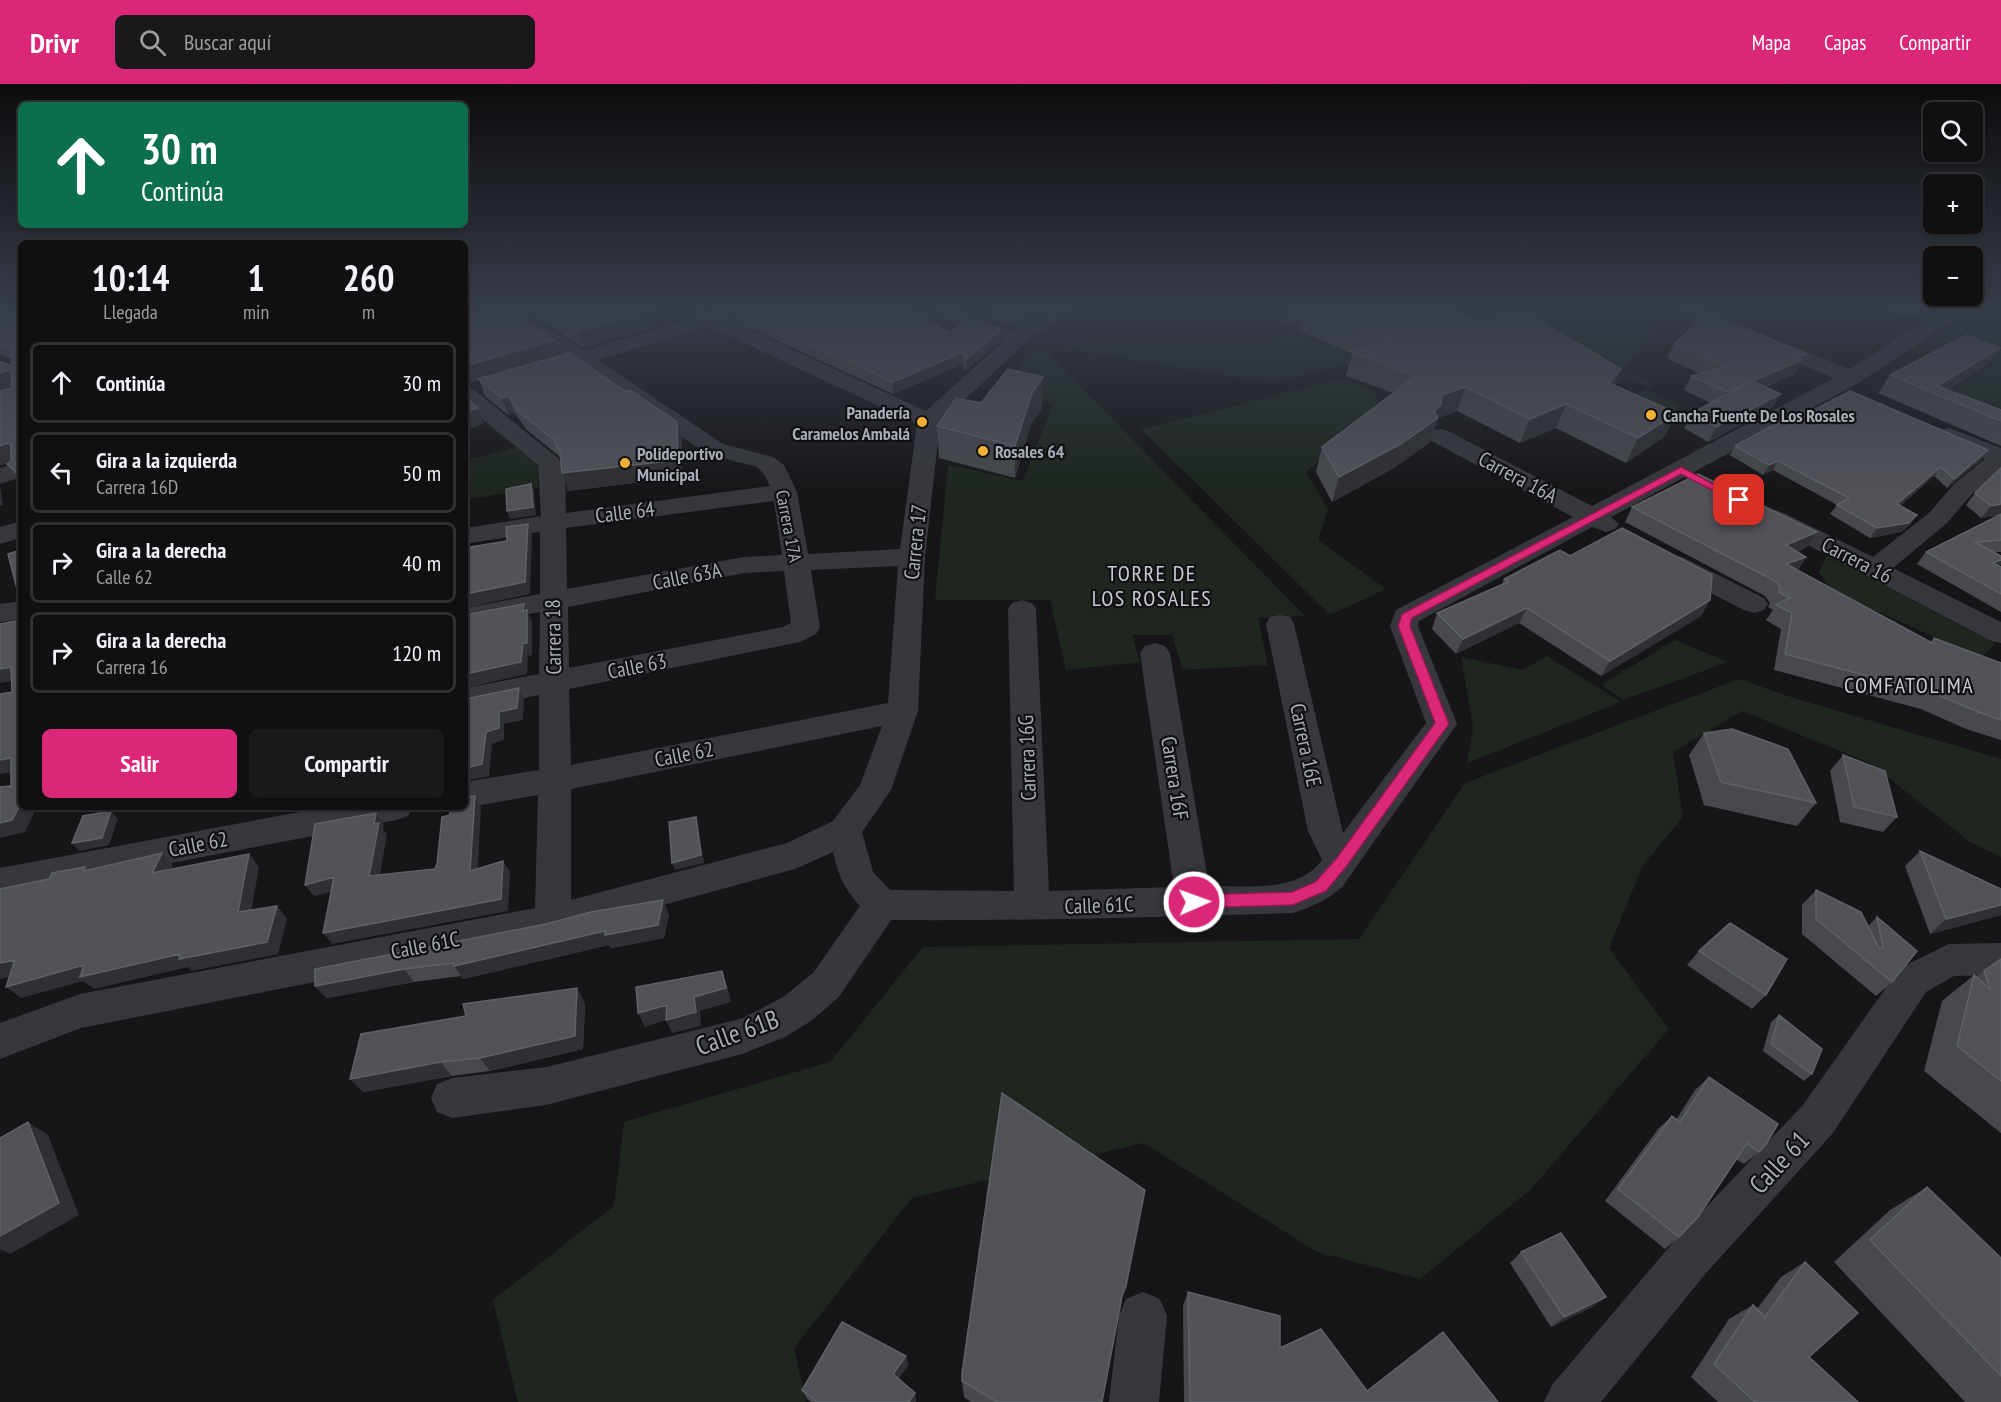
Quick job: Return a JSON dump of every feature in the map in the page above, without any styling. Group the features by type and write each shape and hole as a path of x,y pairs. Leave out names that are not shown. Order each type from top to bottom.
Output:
{"street":[{"name":"Carrera 17A","path":"596,370 715,449 765,462 775,470 785,492 806,627"},
{"path":"817,370 929,422 986,370"},
{"path":"1813,370 1849,386"},
{"path":"1593,517 1789,409 1849,386 1872,370"},
{"name":"Carrera 18","path":"473,391 550,462 553,484 552,602 555,683 553,920"},
{"name":"Carrera 17","path":"844,830 875,790 903,711 912,557 929,422"},
{"path":"1875,569 1938,518 1963,489 2001,457 1924,424"},
{"name":"Carrera 16A","path":"1440,436 1623,534"},
{"path":"0,477 18,469"},
{"path":"1681,470 1710,485"},
{"name":"Calle 64","path":"468,536 552,522 785,492"},
{"name":"Carrera 16","path":"1749,505 2001,634"},
{"name":"Calle 61C","path":"881,905 1032,906 1293,898 1320,886 1341,863 1442,724 1404,626 1406,616 1593,517"},
{"path":"0,536 18,530"},
{"path":"1653,552 1754,604"},
{"name":"Calle 63A","path":"468,616 744,565 912,557"},
{"name":"Carrera 16G","path":"1022,609 1032,906"},
{"path":"0,613 18,610"},
{"name":"Carrera 16E","path":"1280,624 1325,831 1341,863"},
{"name":"Calle 63","path":"468,698 790,635 806,627"},
{"name":"Carrera 16F","path":"1155,653 1194,902"},
{"name":"Calle 62","path":"468,794 555,780 903,711"},
{"name":"Calle 62","path":"0,882 380,810"},
{"path":"844,830 857,878 881,905"},
{"name":"Calle 61C","path":"0,1041 80,1011 553,920 795,855 844,830"},
{"name":"Calle 61B","path":"452,1098 546,1086 742,1036 771,1024 797,1009 826,985 881,905"},
{"name":"Calle 61","path":"1569,1402 1691,1256 1818,1119 1913,980 1949,960 2001,959"},
{"path":"1134,1402 1143,1316"}],"shaded area":[{"path":"1016,370 1064,370 1305,616 1258,618 1268,665 1183,670 1172,635 1132,635 1140,662 1066,670 1050,600 935,600 948,465 1023,481 1053,403 991,391"},
{"path":"1191,370 1327,370 1271,383"},
{"path":"1586,370 1629,370 1654,384 1650,389 1627,377 1612,386"},
{"path":"1984,370 2001,370 2001,433 1927,403"},
{"path":"1340,379 1367,387 1375,394 1381,409 1306,472 1328,509 1318,540 1386,589 1330,615 1141,429"},
{"name":"Cancha Fuente De Los Rosales","path":"1644,389 1683,406 1654,424 1615,407"},
{"path":"517,446 537,462 538,488 468,500 468,459"},
{"path":"1827,555 1995,644 1981,658 1832,591 1819,572"},
{"path":"1675,640 1728,662 1623,700 1601,685"},
{"path":"1547,656 1621,702 1467,763 1473,728 1461,657 1523,670"},
{"path":"1739,679 1797,699 2001,759 2001,857 1970,842 1870,763 1742,711 1673,752 1683,817 1643,865 1609,948 1669,1029 1531,1189 1420,1279 1317,1252 1144,1143 912,1198 794,1348 806,1402 518,1402 493,1300 614,1206 624,1122 830,1062 923,947 1359,939 1465,783"}],"building":[{"path":"0,370 18,370 18,473 7,464 11,461 11,445 8,443 0,446 0,391 12,388 11,370 0,373"},
{"path":"511,370 593,370 626,392 630,390 677,422 678,460 562,473 560,452 554,440 519,412 508,396 502,398 478,379"},
{"path":"865,370 922,370 893,382"},
{"path":"1008,370 1043,377 1032,393 1015,446 937,426 956,398 981,403"},
{"path":"1399,370 1621,370 1609,383 1677,413 1638,438 1566,404 1530,419 1465,387 1442,395 1441,404 1434,412 1438,418 1402,443 1339,477 1322,447 1416,376"},
{"path":"1716,370 1779,370 1726,392 1691,376"},
{"path":"1900,370 1964,370 1937,386 2001,410 2001,421 1890,375"},
{"path":"1752,381 1781,394 1716,427 1692,413"},
{"path":"1850,391 1988,450 1954,479 1941,467 1897,504 1917,515 1908,523 1877,528 1837,505 1849,498 1778,461 1769,465 1735,446 1801,410 1808,413"},
{"path":"468,400 478,408 468,411"},
{"path":"2001,468 2001,504 1991,506 1975,493"},
{"path":"1698,474 1817,532 1786,545 1806,557 1786,564 1934,644 1934,638 2001,663 2001,720 1935,694 1785,654 1792,613 1776,605 1790,598 1779,592 1780,587 1775,581 1632,507"},
{"path":"531,484 533,507 507,511 506,489"},
{"path":"2001,514 2001,540 1975,542 2001,556 2001,560 1993,563 2001,567 2001,594 1926,552"},
{"path":"528,524 525,582 468,593 468,548 507,541 506,527"},
{"path":"1622,528 1712,575 1710,600 1610,661 1527,608 1463,639 1437,613 1508,582 1504,579 1560,550 1570,556"},
{"path":"18,551 18,593 8,554"},
{"path":"524,604 523,611 527,610 527,643 523,643 521,662 468,673 468,614"},
{"path":"18,621 18,809 12,820 0,823 0,787 11,786 11,758 0,760 0,694 12,692 11,667 0,669 0,624"},
{"path":"519,688 517,708 499,712 499,728 486,732 482,764 468,767 468,698"},
{"path":"1732,729 1788,749 1816,803 1721,782 1704,733"},
{"path":"1843,755 1885,771 1897,817 1854,807"},
{"path":"475,796 470,871 503,861 501,899 323,933 334,877 305,885 315,824 376,813 374,824 379,823 369,876 435,869 442,817 450,815 450,810 468,810 468,797"},
{"path":"111,811 102,838 72,843 83,816"},
{"path":"696,817 701,855 672,863 669,822"},
{"path":"1920,851 2001,889 2001,905 1946,919"},
{"path":"162,853 152,873 249,854 238,912 277,906 267,942 179,959 180,954 80,977 84,965 6,987 15,960 0,963 0,889 49,879 52,873 85,867 84,871"},
{"path":"1816,890 1861,912 1879,948 1883,947 1877,917 1917,951 1892,982 1816,919"},
{"path":"663,900 658,925 605,935 605,931 454,966 453,963 404,969 315,986 315,969 546,924 591,912"},
{"path":"1730,923 1787,959 1766,995 1699,951"},
{"path":"2001,959 2001,1081 1957,1046 1974,975 1991,990 1984,971"},
{"path":"722,971 726,988 694,997 696,1012 666,1020 667,1005 638,1013 636,987"},
{"path":"577,988 575,1036 480,1058 441,1062 350,1079 361,1034 466,1016 463,1004"},
{"path":"1779,1015 1822,1049 1812,1074 1771,1044"},
{"path":"1709,1077 1778,1124 1759,1152 1747,1143 1698,1217 1679,1237 1618,1189 1672,1116 1680,1122"},
{"path":"1002,1093 1145,1190 1102,1402 997,1402 962,1381"},
{"path":"28,1122 59,1203 0,1236 0,1138"},
{"path":"1927,1187 2001,1258 2001,1376 1870,1240"},
{"path":"1561,1233 1606,1297 1564,1317 1521,1252"},
{"path":"1805,1262 1858,1313 1809,1357 1858,1402 1755,1402 1714,1364 1753,1305 1765,1317"},
{"path":"1188,1292 1280,1316 1280,1348 1321,1329 1367,1391 1443,1332 1498,1402 1190,1402"},
{"path":"842,1322 906,1356 893,1374 915,1393 909,1402 817,1402 802,1390"}],"place":[{"name":"Cancha Fuente De Los Rosales","path":"1651,415"},
{"name":"Panadería Caramelos Ambalá","path":"922,422"},
{"name":"Rosales 64","path":"983,451"},
{"name":"Polideportivo Municipal","path":"625,463"}],"district":[{"name":"TORRE DE LOS ROSALES","path":"1152,586"},
{"name":"COMFATOLIMA","path":"1909,685"}],"route":[{"path":"1194,902 1293,898 1320,886 1330,878 1442,724 1404,626 1406,616 1681,470 1739,500"}]}
